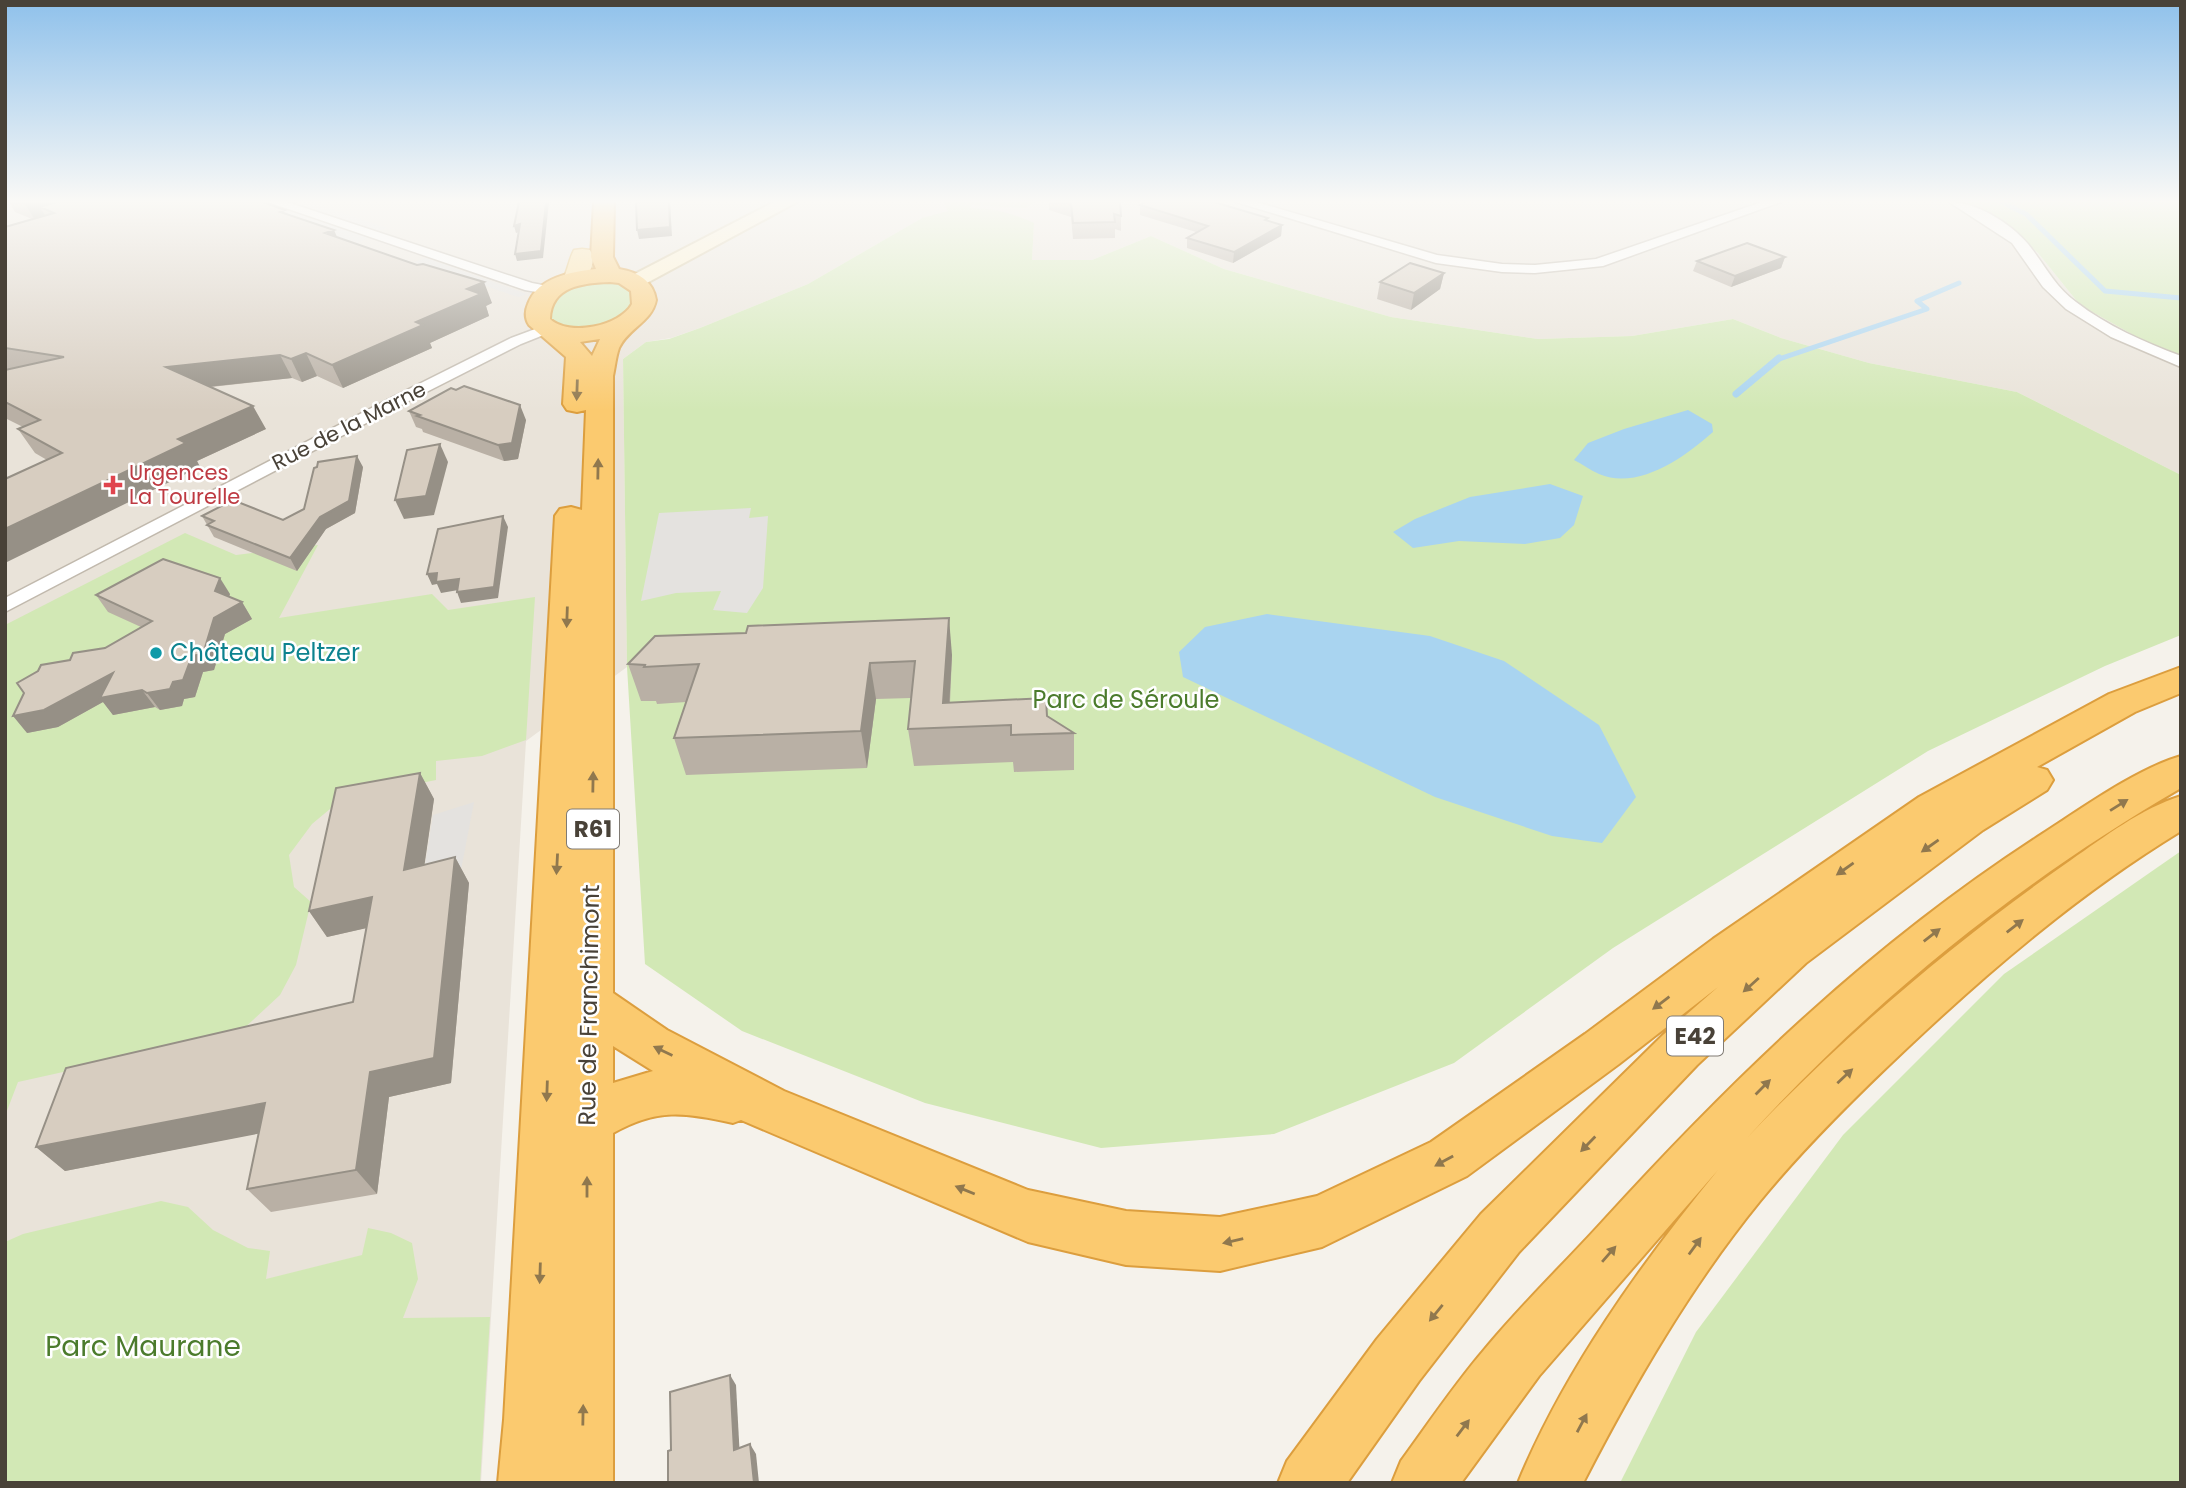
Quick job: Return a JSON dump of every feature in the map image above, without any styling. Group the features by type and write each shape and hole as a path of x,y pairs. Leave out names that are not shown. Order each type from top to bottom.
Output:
{"highway":[{"path":"624,325 591,332 551,331 538,320 537,313 541,298 548,290 574,279 610,275 636,281"},
{"name":"R61","path":"624,325 639,314 644,304 642,288 636,281"},
{"name":"Rue de Franchimont","path":"582,1483 600,376 607,348 624,325"},
{"name":"Rue de Franchimont","path":"529,1483 534,1420 579,355 551,331"},
{"path":"590,1003 650,1045 766,1107 1028,1216 1126,1238 1220,1244 1322,1221 1449,1159 1602,1049 1729,951 1933,807 2122,703 2181,679"},
{"name":"E42","path":"1309,1483 1398,1360 1500,1233 1679,1050 1790,950 1969,819 2035,779 2181,704"},
{"path":"1423,1483 1517,1356 1650,1206 1813,1038 1931,936 1997,887 2057,844 2181,770"},
{"path":"1549,1483 1614,1363 1649,1310 1725,1204 1801,1117 1943,985 2001,937 2075,879 2181,811"},
{"path":"545,1156 587,1120 656,1093 688,1091 766,1107"}],"main road":[{"path":"574,279 578,271"},
{"path":"509,1483 534,1420"}],"street":[{"path":"484,271 548,290"},
{"path":"636,281 654,271"},
{"path":"2038,271 2043,280 2082,313 2135,342 2181,362"},
{"name":"Rue de la Marne","path":"5,606 516,341 551,331"}],"shaded area":[{"path":"5,271 830,271 808,284 700,328 671,338 646,342 623,359 627,667 526,741 481,1482 5,1483"},
{"path":"442,271 464,271 527,294 518,297"},
{"path":"1232,271 2053,271 2080,305 2151,345 2181,355 2181,475 2017,392 1869,363 1781,338 1733,319 1632,336 1538,339 1391,317"},
{"path":"751,508 749,518 768,516 763,588 747,613 713,610 721,591 676,593 641,601 659,513"},
{"path":"474,802 458,886 420,896 433,815"}],"green space":[{"name":"Parc de Séroule","path":"830,271 1232,271 1391,317 1538,339 1632,336 1733,319 1781,338 1869,363 2017,392 2181,475 2181,635 2105,666 1928,751 1613,948 1454,1063 1274,1134 1101,1148 925,1103 742,1031 645,964 627,667 623,359 646,342 669,339 700,328 808,284"},
{"path":"2053,271 2181,271 2181,355 2151,345 2080,305"},
{"path":"591,281 622,283 630,288 630,306 625,315 608,324 587,328 566,326 549,319 547,305 558,290"},
{"path":"185,533 236,555 318,545 279,618 432,594 448,610 535,597 526,740 482,756 436,761 436,780 342,799 312,824 289,855 294,887 311,902 296,965 280,995 239,1033 18,1082 5,1116 5,625"},
{"path":"2181,851 2181,1483 1620,1483 1696,1332 1843,1135 2004,974"},
{"name":"Parc Maurane","path":"161,1201 188,1207 213,1230 248,1248 270,1251 266,1279 362,1255 368,1228 391,1233 412,1243 418,1279 403,1318 490,1317 480,1483 5,1483 5,1242 23,1234"}],"water":[{"path":"1688,410 1712,424 1713,432 1689,452 1660,469 1645,475 1614,478 1599,474 1574,460 1588,443"},
{"path":"1550,484 1583,496 1574,525 1560,538 1525,544 1459,541 1413,548 1393,532 1415,519 1470,497"},
{"path":"1267,614 1430,636 1504,661 1599,725 1636,797 1602,843 1552,836 1435,797 1183,677 1179,652 1205,627"}],"building":[{"path":"5,271 448,271 484,282 467,289 481,294 416,322 423,325 332,365 306,353 291,359 280,355 166,367 253,406 178,439 186,443 5,529 5,479 62,453 18,429 40,420 5,402 5,370 64,357 5,348"},
{"path":"1397,271 1444,273 1414,293 1380,282"},
{"path":"1723,271 1747,271 1735,276"},
{"path":"464,386 520,405 512,443 498,445 409,411 451,388 456,390"},
{"path":"440,444 426,496 395,500 407,450"},
{"path":"357,456 349,501 320,517 290,558 207,525 214,521 202,516 233,500 283,520 304,509 314,468 318,462"},
{"path":"503,516 494,587 457,592 459,579 436,582 437,573 427,574 438,529"},
{"path":"163,559 220,578 215,591 242,602 214,618 203,654 192,656 183,680 173,682 170,689 147,693 142,690 100,698 113,673 44,710 13,716 24,693 17,683 38,671 41,665 70,660 73,653 105,648 152,621 96,595"},
{"path":"949,618 943,703 1046,698 1047,716 1074,733 1011,735 1011,725 908,729 915,661 870,663 861,731 674,738 699,664 644,667 645,665 628,664 655,636 746,633 748,626"},
{"path":"420,773 404,870 455,857 434,1058 370,1072 356,1170 247,1189 265,1103 36,1147 66,1068 353,1002 372,897 309,911 336,788"},
{"path":"730,1375 734,1450 750,1444 754,1483 668,1483 668,1451 671,1450 670,1392"}],"waterway":[{"path":"2085,271 2105,291 2181,298"},
{"path":"1777,360 1927,309 1917,301 1959,283"},
{"path":"1736,394 1777,360"}],"place":[{"name":"Urgences La Tourelle","path":"113,485"},
{"name":"Château Peltzer","path":"156,653"}]}
